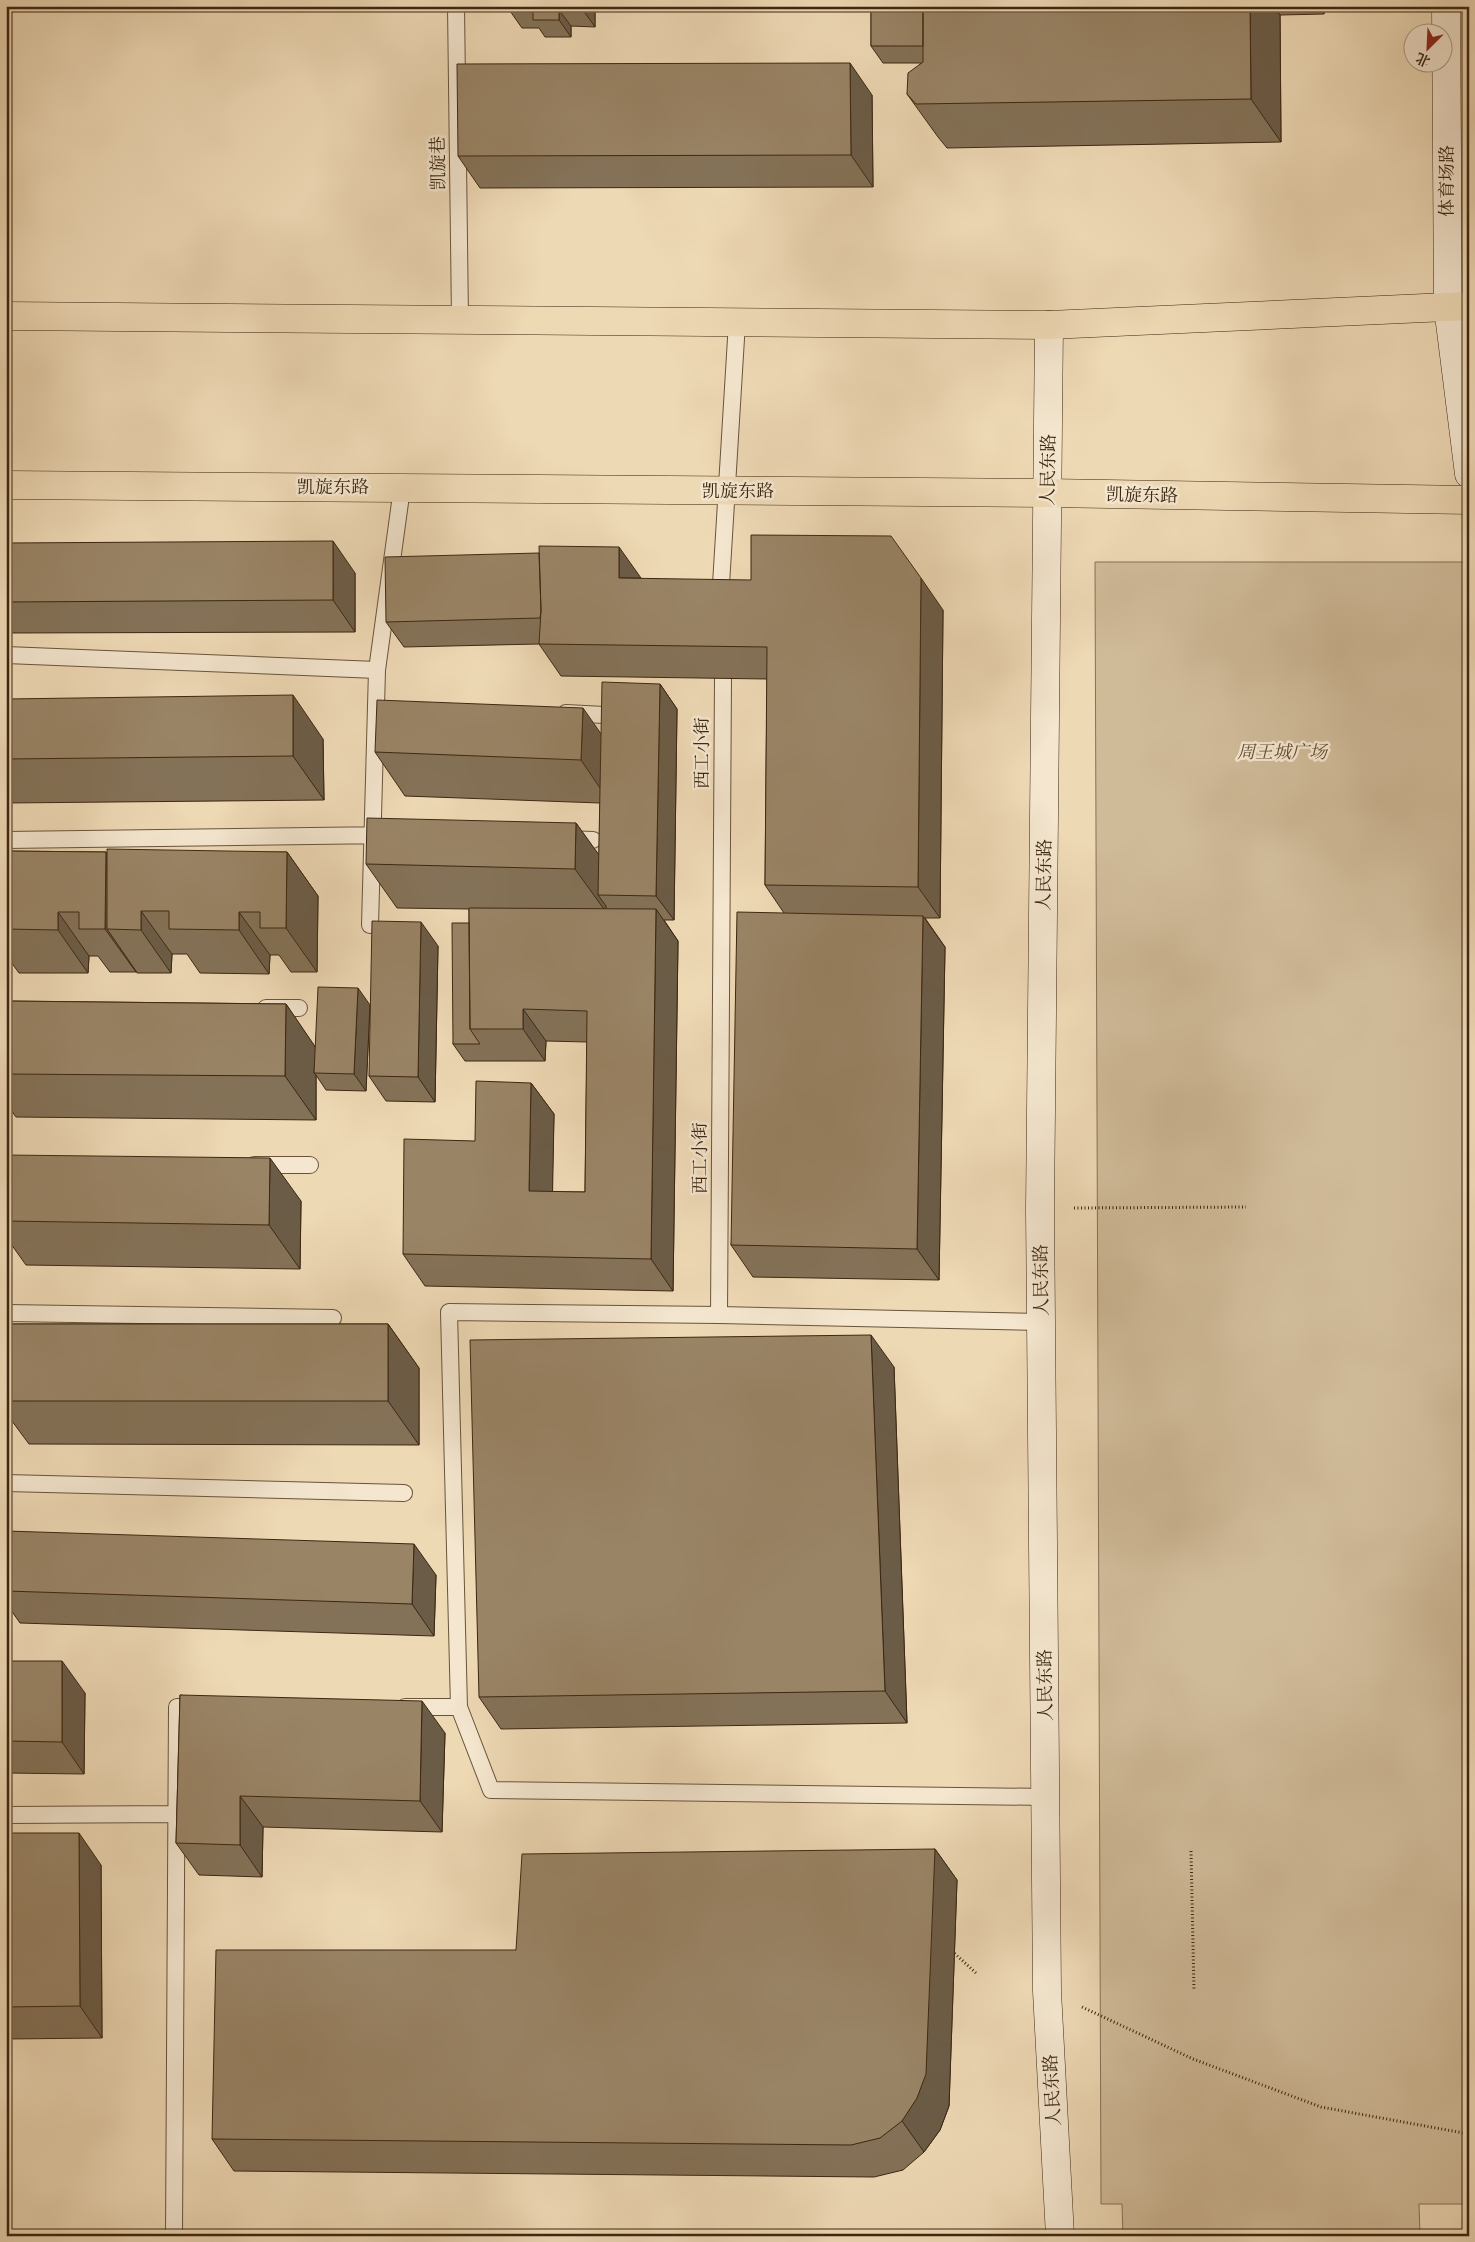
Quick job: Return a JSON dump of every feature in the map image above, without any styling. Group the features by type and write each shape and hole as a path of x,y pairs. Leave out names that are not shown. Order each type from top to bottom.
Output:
{"main road":[{"name":"体育场路","path":"1446,6 1458,306 1469,474"},
{"path":"6,316 1049,325 1458,306"},
{"name":"人民东路","path":"1049,325 1040,1209 1047,1991 1060,2236"},
{"name":"凯旋东路","path":"6,485 1048,493 1469,500"}],"lane":[{"name":"凯旋巷","path":"456,6 460,320"},
{"path":"720,611 737,322"},
{"path":"370,925 377,670 402,488"},
{"path":"6,655 377,670"},
{"name":"西工小街","path":"719,1315 723,678"},
{"path":"376,708 396,708"},
{"path":"555,713 604,715"},
{"path":"6,840 401,835"},
{"path":"545,839 593,840"},
{"path":"250,1008 299,1008"},
{"path":"241,1164 310,1165"},
{"path":"1041,1322 719,1315 449,1312 459,1706 491,1790 1046,1797"},
{"path":"6,1313 333,1318"},
{"path":"6,1483 404,1493"},
{"path":"391,1707 459,1706"},
{"path":"174,2236 177,1707 216,1707"},
{"path":"6,1815 177,1814"}],"path":[{"path":"1040,1209 1246,1207"},
{"path":"1191,1851 1194,1991"},
{"path":"951,1942 951,1950 977,1974"},
{"path":"1047,1991 1193,2059 1322,2108 1469,2134"}],"green space":[{"name":"周王城广场","path":"1095,562 1469,562 1469,2204 1419,2204 1420,2236 1123,2236 1122,2204 1101,2204"}],"building":[{"path":"510,6 583,6 583,10 559,10 559,20 533,20 533,12 510,11"},
{"path":"871,6 923,6 923,46 871,46"},
{"path":"923,6 1250,6 1251,99 916,104 907,94 908,73 923,62"},
{"path":"850,63 851,155 458,156 457,64"},
{"path":"751,535 891,536 921,578 918,887 765,885 767,647 539,644 541,611 539,546 619,547 619,578 751,580"},
{"path":"333,541 333,600 6,602 6,543"},
{"path":"539,553 540,618 386,622 385,557"},
{"path":"602,682 660,684 656,896 598,895"},
{"path":"293,695 293,756 6,759 6,699"},
{"path":"377,700 583,708 581,760 375,752"},
{"path":"367,818 576,823 575,869 366,864"},
{"path":"107,849 287,852 286,928 260,928 260,912 239,912 239,930 169,929 169,911 141,911 141,930 107,929"},
{"path":"6,851 106,852 105,929 79,929 79,912 58,912 58,930 6,929"},
{"path":"469,908 656,909 651,1259 403,1254 404,1139 475,1141 476,1081 531,1083 529,1191 585,1192 587,1011 523,1009 523,1029 470,1029"},
{"path":"737,912 923,916 917,1249 731,1245"},
{"path":"372,921 421,922 418,1077 369,1076"},
{"path":"452,923 469,923 470,1029 480,1044 453,1044"},
{"path":"318,987 358,988 354,1074 314,1073"},
{"path":"6,1001 286,1004 285,1076 6,1074"},
{"path":"6,1155 270,1158 269,1225 6,1221"},
{"path":"6,1324 388,1324 388,1401 6,1401"},
{"path":"871,1335 885,1691 479,1697 470,1340"},
{"path":"6,1531 414,1544 412,1604 6,1591"},
{"path":"6,1661 62,1661 62,1742 6,1741"},
{"path":"180,1695 422,1701 420,1801 240,1796 240,1845 176,1843"},
{"path":"6,1833 79,1833 80,2006 6,2007"},
{"path":"935,1849 926,2074 917,2098 902,2121 880,2138 851,2145 212,2139 216,1950 516,1950 522,1854"}]}
